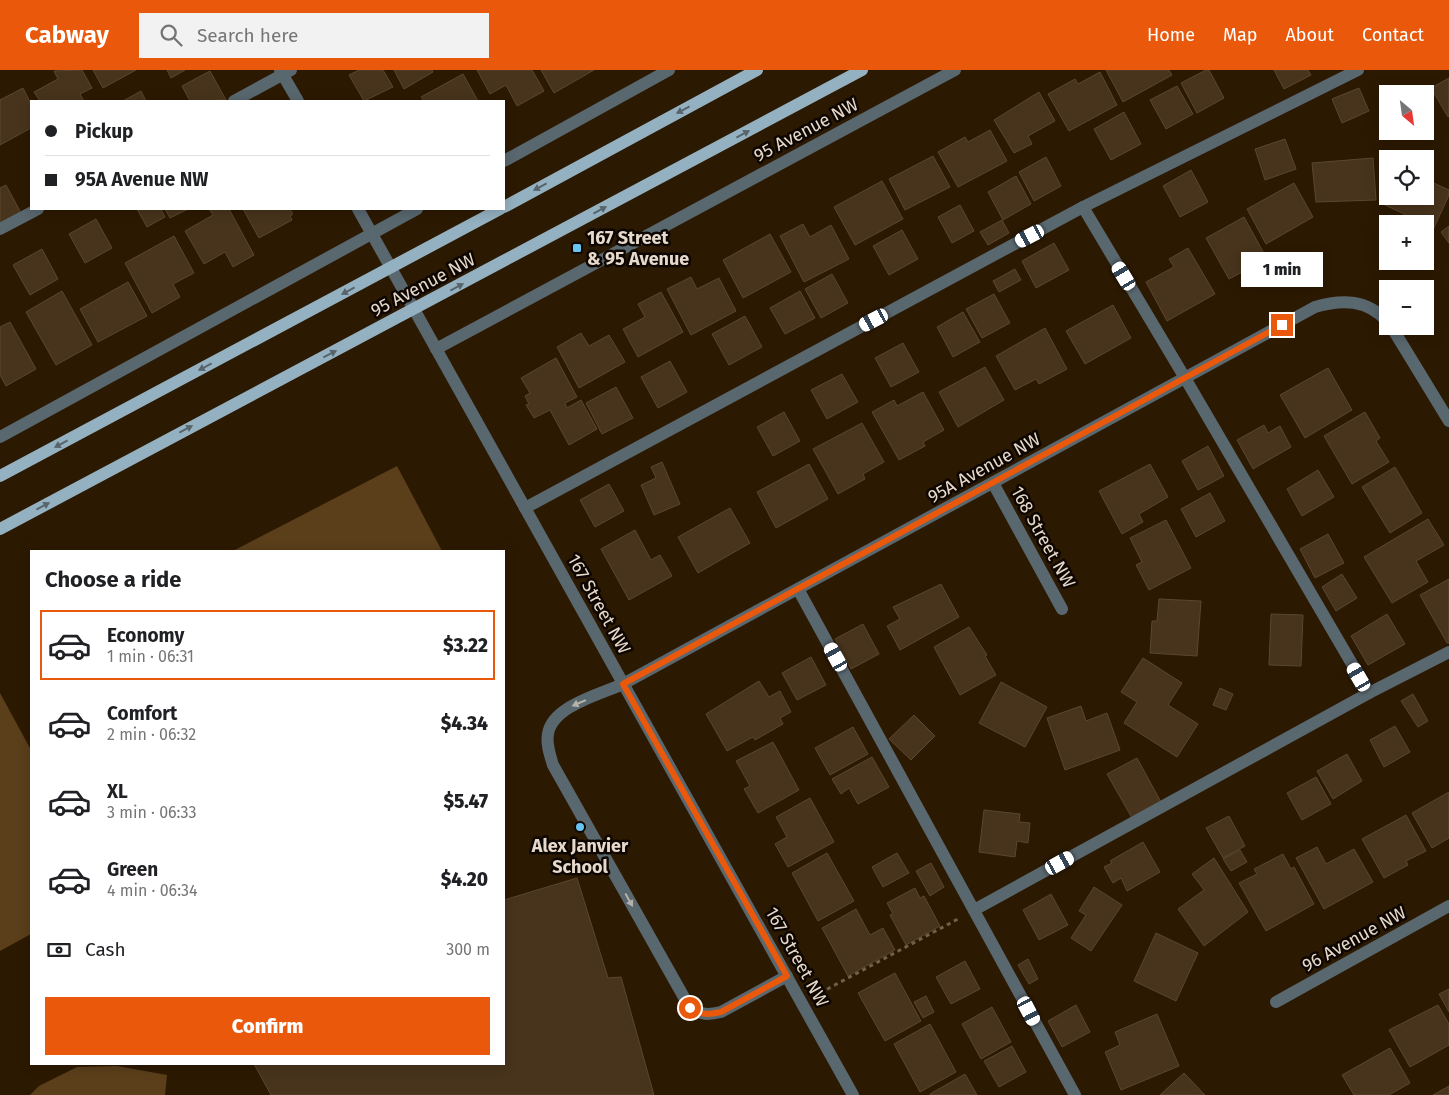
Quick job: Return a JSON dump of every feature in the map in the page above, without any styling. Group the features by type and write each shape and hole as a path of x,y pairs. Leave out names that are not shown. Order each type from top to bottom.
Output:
{"main road":[{"path":"505,206 757,70"},
{"name":"95 Avenue NW","path":"0,529 862,70"},
{"name":"95 Avenue NW","path":"0,476 498,210"}],"street":[{"path":"505,160 669,70"},
{"name":"95 Avenue NW","path":"436,349 955,70"},
{"path":"525,508 1083,207 1358,70"},
{"path":"236,100 285,71 298,100"},
{"path":"1083,207 1369,693"},
{"path":"0,229 36,210"},
{"name":"167 Street NW","path":"359,210 853,1095"},
{"path":"0,437 415,210"},
{"name":"95A Avenue NW","path":"787,976 721,1012 709,1015 699,1014 690,1008 553,764 548,749 548,733 554,721 566,709 623,684 1315,307 1333,302 1366,304 1379,312"},
{"path":"1397,335 1449,421"},
{"name":"168 Street NW","path":"993,483 1062,609"},
{"path":"798,589 1075,1095"},
{"path":"974,910 1369,693 1449,652"},
{"name":"96 Avenue NW","path":"1276,1002 1449,906"}],"path":[{"path":"820,993 974,910"}],"shaded area":[{"path":"397,466 441,550 235,550"},
{"path":"0,693 30,748 30,935 0,951"},
{"path":"117,1066 167,1075 165,1095 30,1095 39,1086 77,1067"}],"building":[{"path":"82,70 92,88 80,94 83,100 39,100 34,92 58,79 54,71"},
{"path":"93,70 136,70 103,88"},
{"path":"167,70 185,70 171,78"},
{"path":"359,70 383,70 393,87 363,100 349,75"},
{"path":"394,70 432,70 433,72 404,89"},
{"path":"477,70 532,70 544,91 517,106 506,85 490,94"},
{"path":"541,70 594,70 554,93"},
{"path":"1106,70 1169,70 1172,75 1123,102"},
{"path":"1209,70 1224,98 1197,113 1181,83"},
{"path":"1274,70 1308,70 1311,75 1284,89"},
{"path":"210,71 226,100 189,100 182,86"},
{"path":"1100,72 1117,105 1069,131 1048,94 1075,79 1078,84"},
{"path":"463,74 477,100 423,100 421,97"},
{"path":"1449,78 1448,117 1434,93 1434,86"},
{"path":"1177,86 1193,114 1166,129 1150,100"},
{"path":"23,88 30,102 30,129 0,145 0,100"},
{"path":"1359,88 1369,111 1342,123 1332,99"},
{"path":"141,91 146,100 125,100"},
{"path":"1039,92 1055,121 1028,136 1032,144 1014,153 994,120"},
{"path":"1124,112 1141,144 1111,160 1094,129"},
{"path":"990,130 1007,161 958,187 938,152 965,137 968,142"},
{"path":"1285,139 1296,169 1265,180 1255,149"},
{"path":"933,156 950,187 905,210 889,179"},
{"path":"1046,157 1061,186 1034,201 1019,172"},
{"path":"1373,158 1376,200 1316,202 1312,163"},
{"path":"1191,170 1208,202 1180,217 1163,186"},
{"path":"1016,176 1031,204 1003,220 988,192"},
{"path":"882,181 903,219 855,245 834,207"},
{"path":"1294,183 1313,217 1266,244 1247,209"},
{"path":"1434,183 1449,190 1449,195 1434,228 1434,215 1406,215 1385,205 1434,205"},
{"path":"6,185 21,213 0,224 0,188"},
{"path":"960,205 974,231 952,243 938,217"},
{"path":"138,210 162,210 165,217 147,227"},
{"path":"166,210 186,210 170,218"},
{"path":"210,210 230,210 254,255 233,267 225,252 204,264 185,231 213,215"},
{"path":"244,210 291,210 293,214 290,216 292,220 259,238"},
{"path":"1244,217 1267,259 1229,279 1206,238"},
{"path":"96,219 112,248 85,263 69,234"},
{"path":"1002,220 1009,233 988,245 980,232"},
{"path":"803,224 810,237 831,225 849,259 804,282 780,236"},
{"path":"1449,226 1449,243 1441,232"},
{"path":"902,230 918,259 889,275 873,246"},
{"path":"770,234 791,272 743,298 723,260"},
{"path":"174,236 194,273 173,284 180,297 152,313 125,263"},
{"path":"1054,243 1069,270 1036,288 1022,261"},
{"path":"1188,248 1215,294 1167,321 1146,282 1174,267 1169,259"},
{"path":"42,249 58,279 30,295 13,265"},
{"path":"1015,269 1021,280 999,292 993,281"},
{"path":"832,274 848,303 821,318 805,289"},
{"path":"691,277 697,289 719,278 736,311 691,335 667,289"},
{"path":"128,282 147,316 98,342 80,309"},
{"path":"62,291 92,345 56,365 26,312"},
{"path":"800,291 815,318 785,334 770,308"},
{"path":"661,292 683,332 638,357 623,329 645,317 638,304"},
{"path":"994,294 1010,323 982,338 966,309"},
{"path":"1113,305 1131,338 1085,364 1066,331"},
{"path":"963,312 980,342 953,357 937,327"},
{"path":"745,316 762,347 729,365 712,334"},
{"path":"10,322 36,369 6,386 0,375 0,327"},
{"path":"1045,328 1067,369 1039,384 1036,379 1015,390 996,356"},
{"path":"581,333 589,346 609,335 625,362 579,388 557,347"},
{"path":"903,343 919,372 891,387 875,358"},
{"path":"556,358 577,397 565,403 567,408 581,400 597,429 569,445 550,410 534,418 526,405 529,404 525,396 530,393 521,378"},
{"path":"670,361 687,392 658,408 641,377"},
{"path":"985,367 1004,400 958,427 939,392"},
{"path":"1328,368 1352,410 1305,438 1280,395"},
{"path":"842,374 858,402 827,419 811,390"},
{"path":"616,387 633,418 602,434 586,403"},
{"path":"923,392 944,430 923,442 925,446 899,460 872,412 894,400 897,406"},
{"path":"784,412 800,441 773,456 757,427"},
{"path":"1365,412 1380,438 1376,441 1389,462 1352,484 1324,436"},
{"path":"862,423 884,462 863,474 865,479 838,494 813,449"},
{"path":"1264,425 1268,433 1280,426 1291,447 1253,469 1237,440"},
{"path":"1208,446 1224,476 1198,490 1182,461"},
{"path":"662,462 680,504 654,515 641,485 656,478 651,467"},
{"path":"809,464 828,499 776,528 757,492"},
{"path":"1150,464 1168,497 1139,514 1143,522 1122,534 1099,491"},
{"path":"1395,467 1422,513 1390,533 1362,487"},
{"path":"1318,470 1334,497 1302,516 1287,489"},
{"path":"609,484 624,511 595,527 580,500"},
{"path":"1210,493 1225,521 1196,537 1181,509"},
{"path":"730,508 750,543 698,573 678,537"},
{"path":"1428,519 1444,545 1416,561 1428,582 1392,603 1364,557"},
{"path":"1166,520 1191,568 1149,590 1136,565 1142,562 1130,538"},
{"path":"635,530 651,560 660,555 672,576 629,600 601,549"},
{"path":"1328,534 1344,563 1315,578 1300,549"},
{"path":"1342,574 1357,598 1336,611 1322,587"},
{"path":"1449,579 1449,643 1447,643 1420,595"},
{"path":"941,584 959,617 900,650 887,626 900,619 893,607"},
{"path":"1159,599 1201,601 1197,656 1150,653 1152,621 1157,621"},
{"path":"1271,614 1303,615 1301,666 1269,665"},
{"path":"1387,614 1405,644 1368,665 1351,636"},
{"path":"863,624 879,654 851,669 835,639"},
{"path":"969,627 987,655 985,656 996,675 960,695 934,647"},
{"path":"811,657 826,685 797,700 782,673"},
{"path":"1143,658 1182,683 1168,705 1198,724 1177,757 1124,723 1137,702 1121,692"},
{"path":"759,681 769,697 780,691 791,712 780,718 783,724 755,740 753,737 727,751 706,714"},
{"path":"1001,682 1047,707 1025,747 979,723"},
{"path":"1220,688 1233,694 1226,710 1213,705"},
{"path":"1413,694 1428,721 1418,727 1401,701"},
{"path":"1081,706 1086,721 1107,713 1120,750 1065,770 1047,718"},
{"path":"914,715 935,736 911,760 889,739"},
{"path":"1395,726 1410,752 1384,767 1370,740"},
{"path":"853,727 868,754 830,775 815,748"},
{"path":"773,742 799,790 758,813 744,789 750,786 736,761"},
{"path":"1347,754 1362,781 1333,799 1317,771"},
{"path":"872,757 889,787 858,804 849,788 841,794 832,779"},
{"path":"1137,758 1161,802 1132,818 1107,774"},
{"path":"1316,777 1331,804 1302,820 1287,793"},
{"path":"1449,792 1449,838 1432,848 1412,813"},
{"path":"810,798 834,842 788,867 775,844 787,837 776,817"},
{"path":"984,810 1020,814 1019,822 1030,823 1028,843 1017,841 1015,857 979,852"},
{"path":"1406,815 1426,851 1406,861 1408,865 1384,878 1362,839"},
{"path":"1229,816 1245,846 1223,858 1206,828"},
{"path":"1143,842 1160,872 1127,891 1121,878 1113,883 1104,867 1112,863 1110,861"},
{"path":"1317,847 1326,864 1354,849 1373,882 1324,909 1296,858"},
{"path":"1240,850 1247,862 1231,871 1223,859"},
{"path":"827,853 854,901 818,921 792,873"},
{"path":"897,853 909,873 883,887 872,867"},
{"path":"1283,854 1291,869 1294,867 1314,904 1266,931 1239,883 1257,874 1254,869"},
{"path":"1214,858 1248,912 1204,946 1178,909 1204,890 1192,874"},
{"path":"931,863 944,887 930,896 916,871"},
{"path":"577,878 608,978 621,977 654,1095 271,1095 255,1065 505,1065 505,900"},
{"path":"1094,887 1122,905 1091,951 1071,938 1086,915 1079,911"},
{"path":"915,888 920,898 924,896 940,926 906,945 890,915 893,914 887,903"},
{"path":"1051,894 1068,925 1039,940 1023,910"},
{"path":"856,909 870,935 883,928 895,950 848,976 822,928"},
{"path":"1156,933 1198,953 1176,1001 1134,981"},
{"path":"1028,959 1038,979 1029,984 1018,965"},
{"path":"965,961 980,989 951,1004 936,977"},
{"path":"895,973 921,1021 885,1041 858,993"},
{"path":"1449,989 1449,1012 1439,994"},
{"path":"926,996 934,1012 923,1018 914,1002"},
{"path":"1076,1005 1090,1032 1062,1047 1048,1021"},
{"path":"1438,1005 1449,1024 1449,1045 1410,1067 1389,1030"},
{"path":"992,1007 1011,1042 981,1059 962,1024"},
{"path":"1157,1014 1179,1066 1121,1090 1105,1052 1120,1045 1115,1032"},
{"path":"930,1024 956,1072 920,1092 894,1044"},
{"path":"1012,1046 1026,1072 999,1087 984,1061"},
{"path":"1390,1048 1410,1083 1389,1095 1354,1095 1342,1075"},
{"path":"1184,1073 1205,1095 1160,1095"},
{"path":"965,1074 977,1095 930,1095 930,1094"},
{"path":"1449,1086 1449,1095 1433,1095"}],"place":[{"name":"167 Street & 95 Avenue","path":"577,248"},
{"name":"Alex Janvier School","path":"580,827"}],"route":[{"path":"690,1008 699,1014 709,1015 721,1012 787,976 623,684 1282,325"}]}
